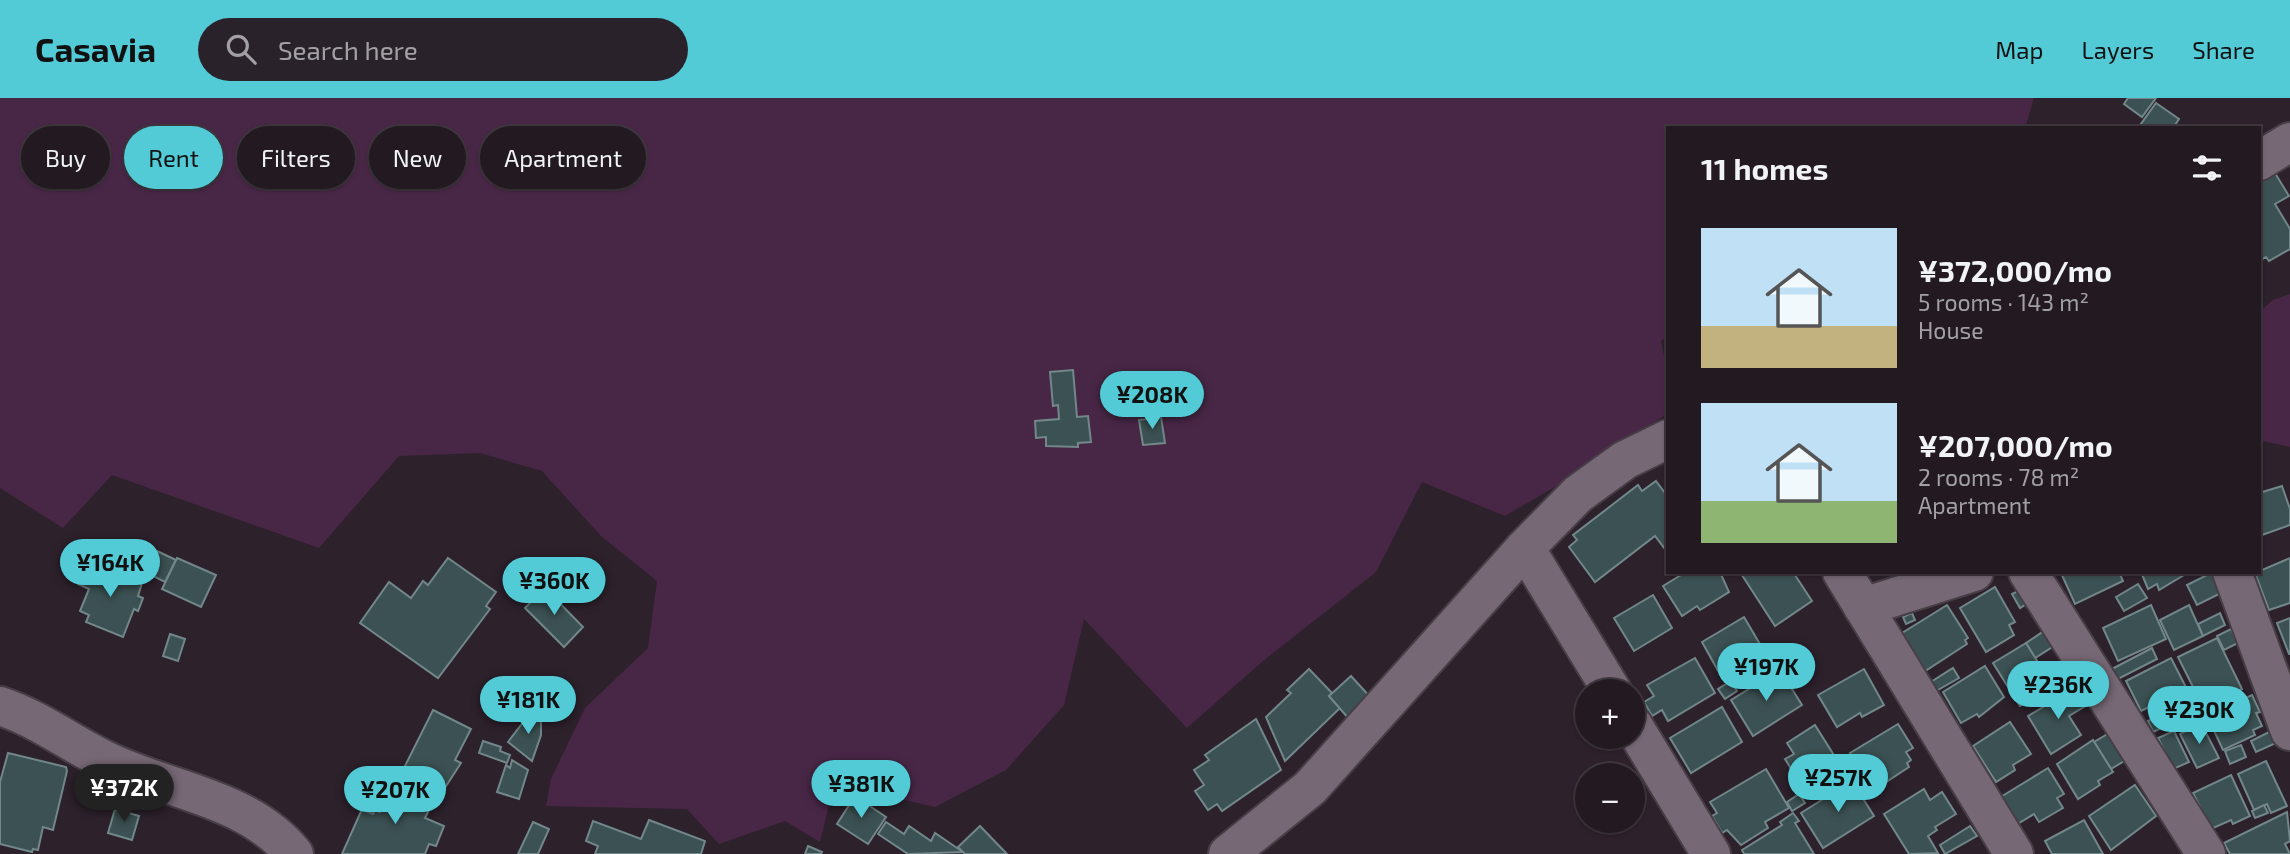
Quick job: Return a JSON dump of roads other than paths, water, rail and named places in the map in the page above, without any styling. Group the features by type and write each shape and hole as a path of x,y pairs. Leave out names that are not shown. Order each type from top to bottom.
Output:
{"street":[{"path":"2261,160 2290,142"},
{"path":"1228,854 1310,788 1525,548 1578,494 1625,460 1666,440"},
{"path":"1525,548 1605,679"},
{"path":"1843,574 2014,854"},
{"path":"1863,607 1968,574"},
{"path":"2029,574 2206,854"},
{"path":"2233,574 2290,731"},
{"path":"0,706 106,761 235,808 279,836 294,854"},
{"path":"1645,745 1711,854"}]}
